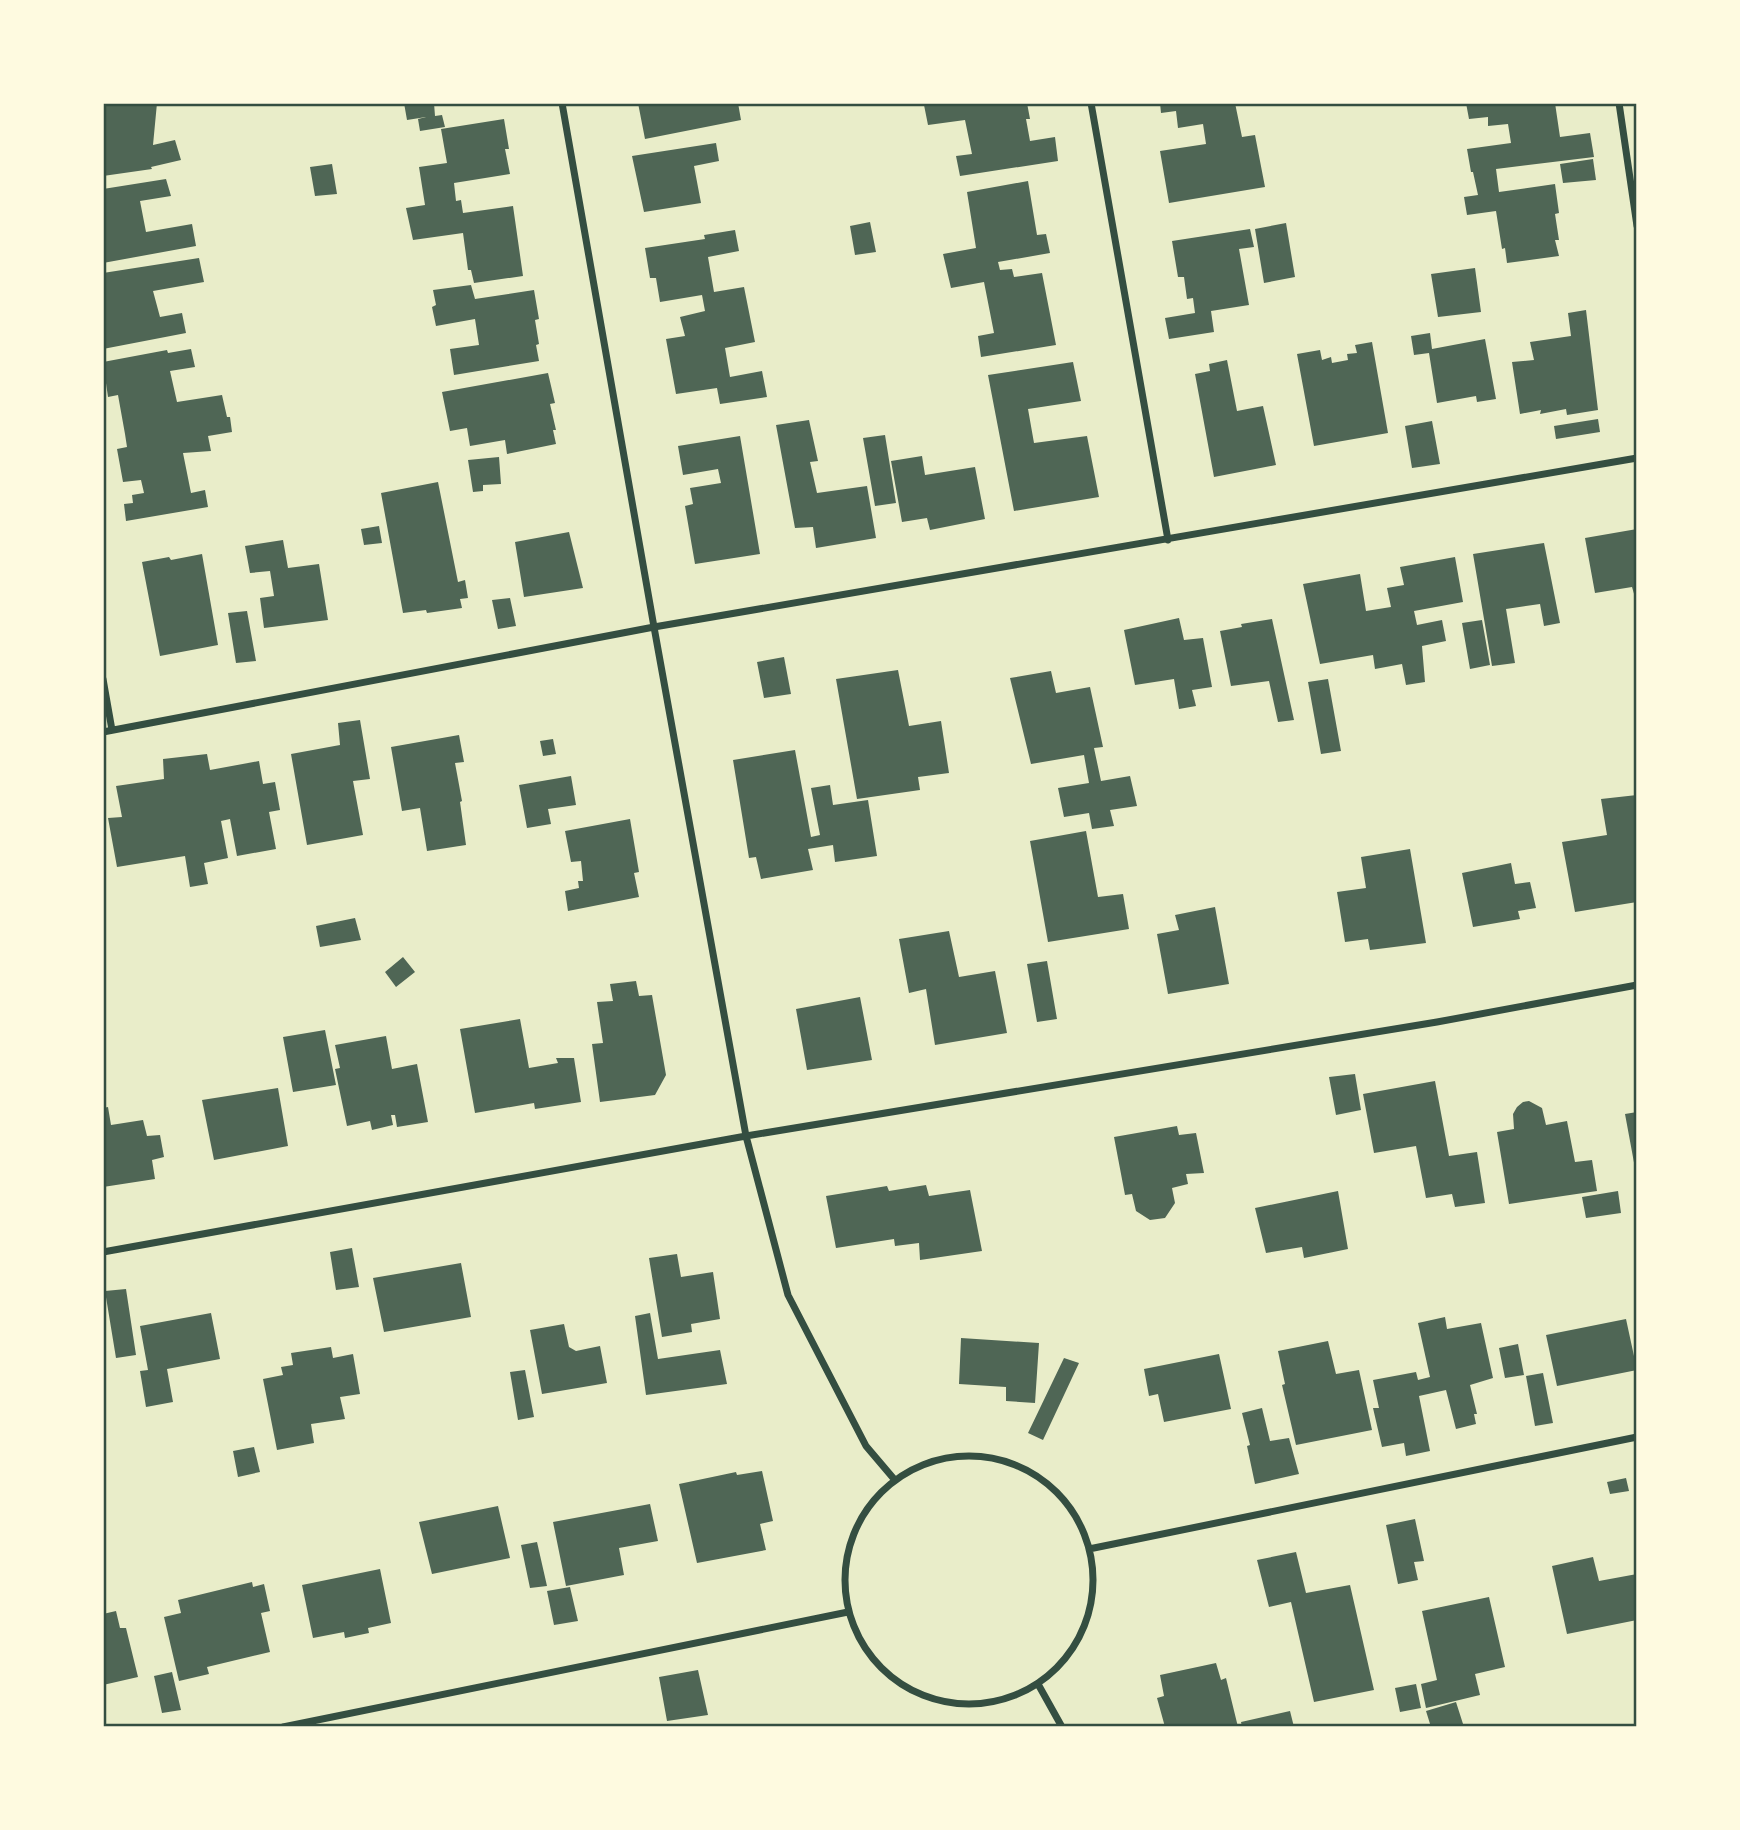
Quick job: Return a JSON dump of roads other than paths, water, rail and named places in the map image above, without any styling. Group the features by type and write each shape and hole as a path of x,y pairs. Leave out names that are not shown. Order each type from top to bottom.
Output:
{"street":[{"path":"562,103 746,1136 788,1295 866,1446 894,1479"},
{"path":"1091,103 1168,540"},
{"path":"1619,103 1637,226"},
{"path":"103,732 654,627 1637,458"},
{"path":"103,679 112,730"},
{"path":"103,1252 746,1136 1449,1020 1637,985"},
{"path":"1089,1549 1637,1437"},
{"path":"977,1456 1013,1464 1046,1482 1071,1509 1089,1549 1094,1582 1087,1621 1068,1657 1038,1684 1002,1701 963,1705 925,1697 890,1677 864,1648 848,1612 844,1572 853,1533 874,1499 894,1479 939,1459 977,1456"},
{"path":"283,1727 848,1612"},
{"path":"1038,1684 1062,1727"}]}
